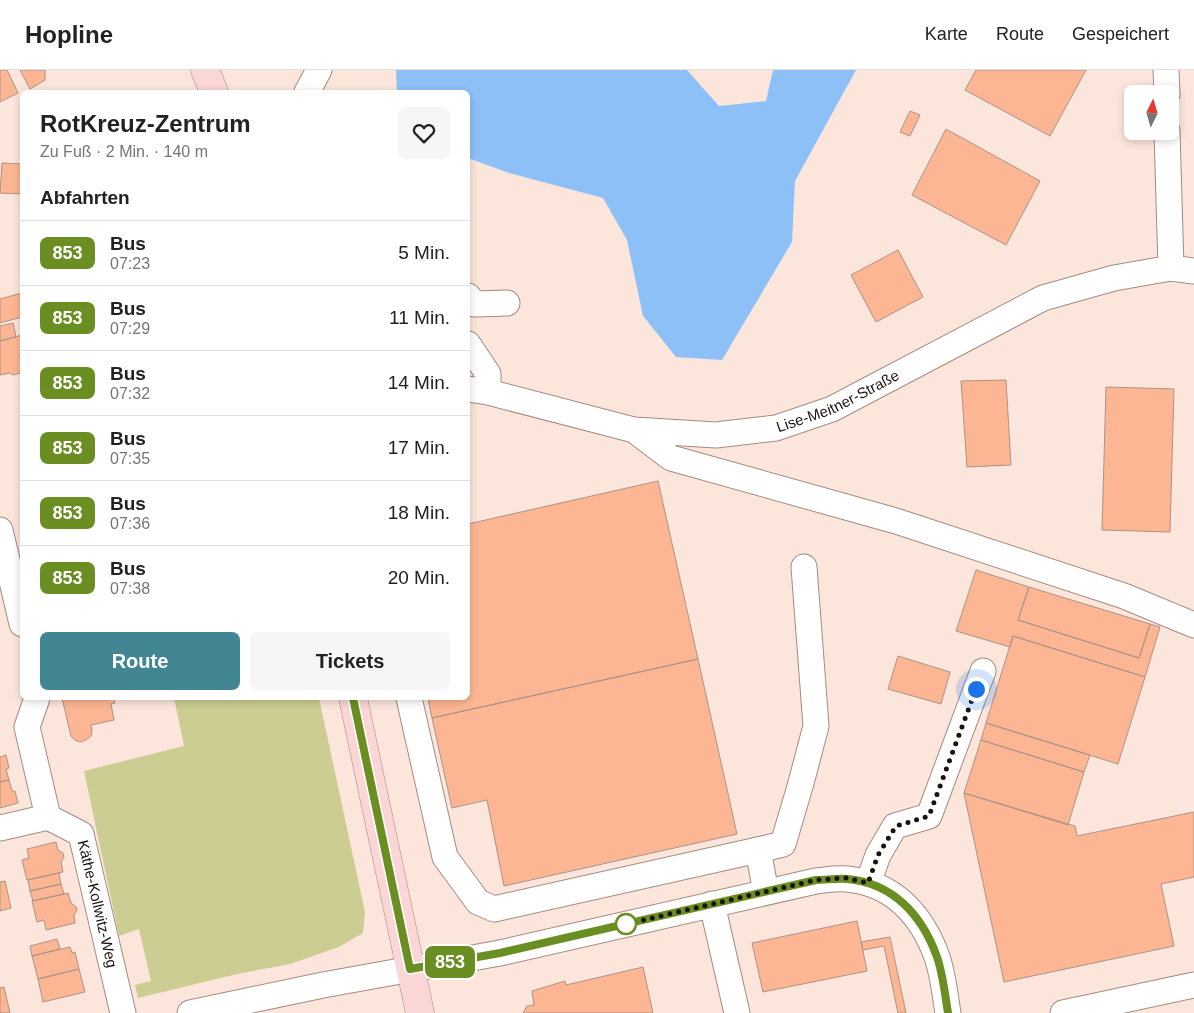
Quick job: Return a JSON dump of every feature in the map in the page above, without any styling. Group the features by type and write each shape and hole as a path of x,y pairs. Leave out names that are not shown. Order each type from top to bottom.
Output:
{"main road":[{"path":"205,70 213,90"},
{"path":"353,700 420,1013"}],"street":[{"path":"308,90 319,70"},
{"path":"1166,70 1166,85"},
{"name":"Lise-Meitner-Straße","path":"470,347 488,374 478,391 634,430 716,435 776,428 832,409 1043,298 1114,278 1182,270 1168,140"},
{"path":"470,299 474,304 507,303"},
{"path":"634,430 672,458 896,521 1124,596 1194,625"},
{"path":"0,530 20,615"},
{"path":"409,700 445,857 478,902 494,909 783,844 816,726 804,567"},
{"path":"868,883 878,855 896,826 929,816 983,671"},
{"path":"0,828 48,816 27,728 36,700"},
{"name":"Käthe-Kollwitz-Weg","path":"48,816 81,834 123,1013"},
{"path":"758,850 766,892"},
{"path":"190,1013 323,985 500,953 816,880 846,878 868,883 894,894 920,920 937,957 948,1013"},
{"path":"712,904 736,1013"},
{"path":"1063,1013 1092,1010 1194,985"}],"green space":[{"path":"174,700 319,700 365,912 363,933 339,947 290,964 237,974 138,998 135,985 151,981 139,929 119,936 84,771 184,746"}],"water":[{"path":"396,70 687,70 719,106 766,101 773,70 856,70 795,181 792,242 722,360 676,357 643,316 627,240 603,198 509,173 470,159 470,90 397,90"}],"building":[{"path":"0,70 7,70 18,93 0,102"},
{"path":"20,70 45,70 45,80 30,89"},
{"path":"976,70 1086,70 1050,136 965,90"},
{"path":"910,111 920,115 910,136 900,132"},
{"path":"946,129 1040,181 1006,245 912,195"},
{"path":"2,163 20,164 20,194 0,193"},
{"path":"898,250 923,297 876,322 851,275"},
{"path":"20,294 20,318 0,323 0,299"},
{"path":"13,323 16,337 0,341 0,326"},
{"path":"20,336 20,373 0,375 0,341"},
{"path":"1006,380 1011,465 967,467 961,381"},
{"path":"1106,387 1174,389 1170,532 1102,530"},
{"path":"658,481 698,659 432,718 428,700 470,700 470,524"},
{"path":"976,570 1029,587 1018,620 1139,658 1150,624 1160,627 1145,677 1013,636 1010,647 956,631"},
{"path":"1029,587 1150,624 1139,658 1018,620"},
{"path":"1013,636 1145,677 1118,764 986,723"},
{"path":"898,656 950,672 941,704 888,689"},
{"path":"698,659 737,834 504,886 487,800 452,808 432,718"},
{"path":"62,700 114,700 115,703 111,704 114,720 91,725 91,736 86,740 80,742 71,736"},
{"path":"986,723 1090,755 1084,772 981,740"},
{"path":"981,740 1084,772 1068,825 964,793"},
{"path":"6,755 9,768 6,769 9,780 0,782 0,757"},
{"path":"9,780 12,791 15,791 18,803 0,808 0,782"},
{"path":"964,793 1075,826 1077,836 1194,812 1194,877 1161,884 1174,946 1004,982"},
{"path":"56,842 58,850 63,853 64,857 61,862 63,872 27,880 22,860 29,858 27,849"},
{"path":"59,873 61,884 30,891 28,880"},
{"path":"5,881 11,908 0,911 0,882"},
{"path":"61,884 64,894 33,901 30,891"},
{"path":"68,893 71,903 77,910 74,915 75,923 46,930 44,920 37,922 32,901"},
{"path":"857,921 867,971 763,992 752,943"},
{"path":"890,937 906,1013 898,1013 884,946 863,950 861,942"},
{"path":"57,939 60,949 32,956 30,946"},
{"path":"70,947 72,953 75,952 79,969 38,979 32,956"},
{"path":"643,967 653,1013 523,1013 527,1006 534,1005 532,991 565,981 566,985"},
{"path":"79,969 85,992 43,1002 38,979"},
{"path":"4,987 10,1013 0,1013 0,988"}],"bus line":[{"name":"853","path":"353,700 410,969 500,953 816,880 846,878 868,883 894,894 920,920 937,957 948,1013"}],"route":[{"path":"626,924 816,880 846,878 868,883 878,855 896,826 929,816 976,689"}]}
